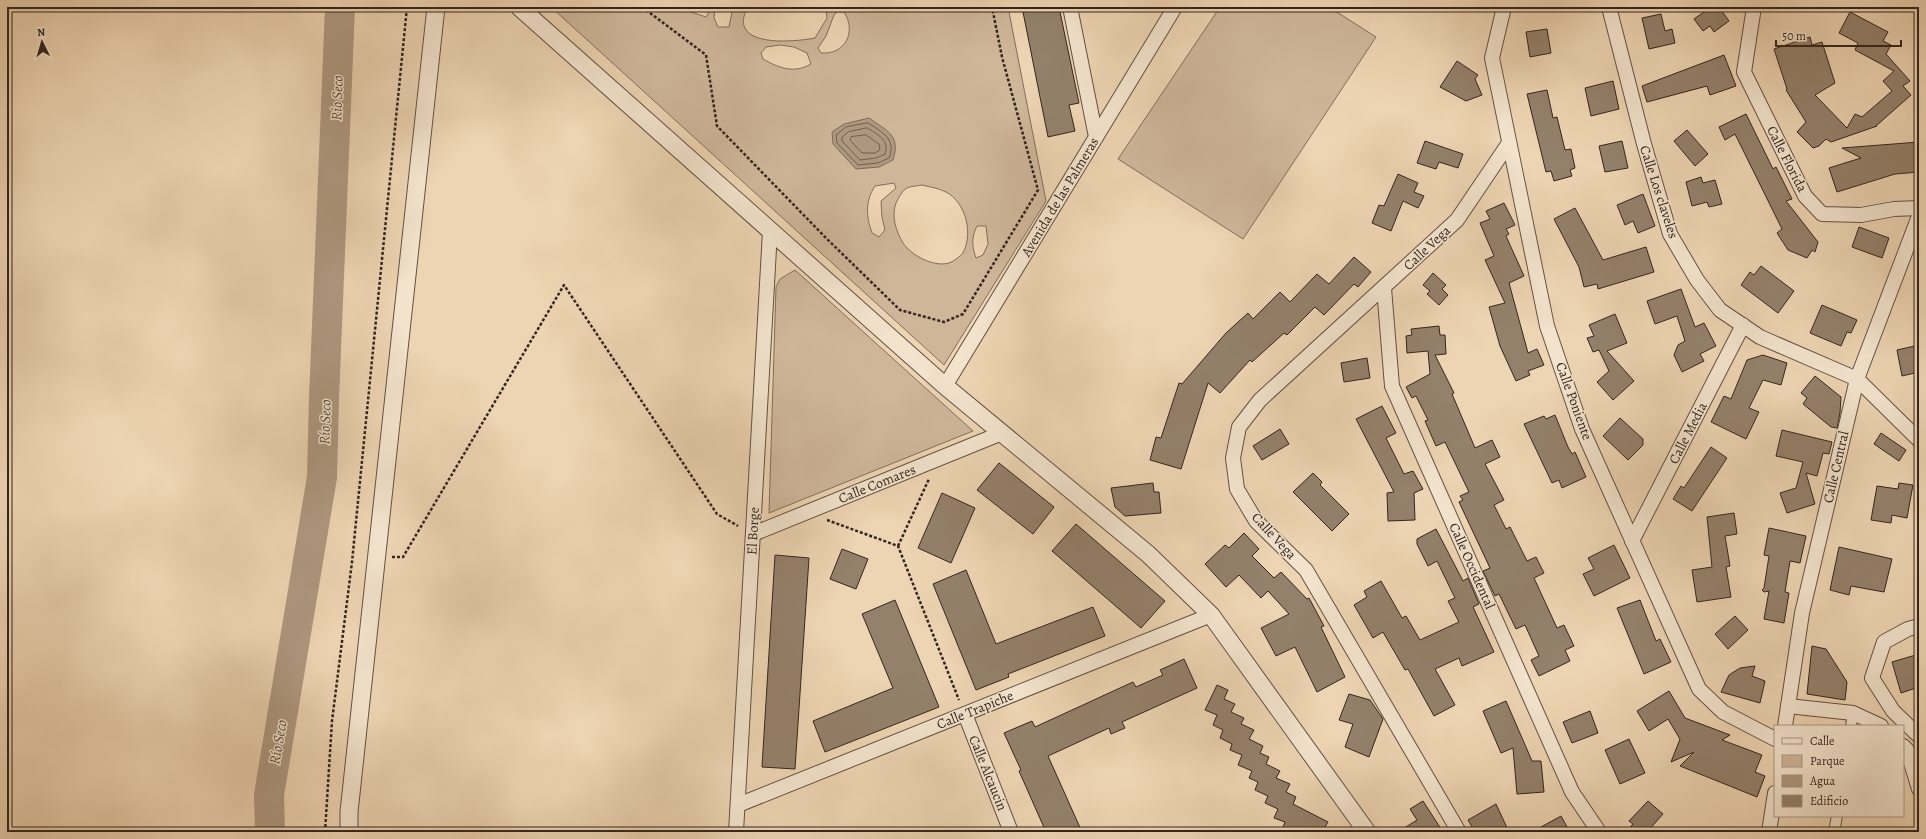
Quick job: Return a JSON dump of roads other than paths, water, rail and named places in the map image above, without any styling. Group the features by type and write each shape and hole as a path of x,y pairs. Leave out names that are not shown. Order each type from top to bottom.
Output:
{"street":[{"path":"349,832 349,812 378,558 436,7"},
{"path":"519,7 945,386 1148,554 1211,615 1367,832"},
{"path":"1070,7 1096,137"},
{"name":"Avenida de las Palmeras","path":"945,386 1175,7"},
{"name":"Calle Poniente","path":"1504,7 1492,58 1547,326 1582,429 1699,689 1722,712 1774,738"},
{"name":"Calle Los claveles","path":"1609,7 1644,144 1670,234 1697,280 1720,310 1760,337 1857,378"},
{"name":"Calle Florida","path":"1754,7 1744,72 1805,196 1822,214 1861,215 1894,209 1919,208"},
{"name":"Calle Vega","path":"1459,832 1306,570 1256,521 1237,489 1233,458 1239,427 1260,400 1457,220 1509,143"},
{"name":"Calle Central","path":"1785,725 1802,613 1857,378 1919,216"},
{"name":"El Borge","path":"736,832 770,231"},
{"name":"Calle Occidental","path":"1384,288 1392,386 1572,792 1599,832"},
{"name":"Calle Media","path":"1632,541 1743,325"},
{"path":"1857,378 1919,440"},
{"name":"Calle Comares","path":"753,534 1002,433"},
{"name":"Calle Trapiche","path":"738,805 1211,615"},
{"path":"1919,626 1908,629 1884,642 1872,678 1893,711 1919,736"},
{"path":"1788,706 1876,725"},
{"name":"Calle Alcaucin","path":"965,714 1011,832"},
{"path":"1904,747 1907,750 1919,789"},
{"path":"1769,832 1774,800"},
{"path":"1834,832 1837,817"}],"water":[{"path":"869,118 887,130 894,139 895,152 893,160 879,167 856,169 833,144 832,132 844,124"}],"waterway":[{"name":"Río Seco","path":"270,832 269,795 322,477 340,7"}]}
